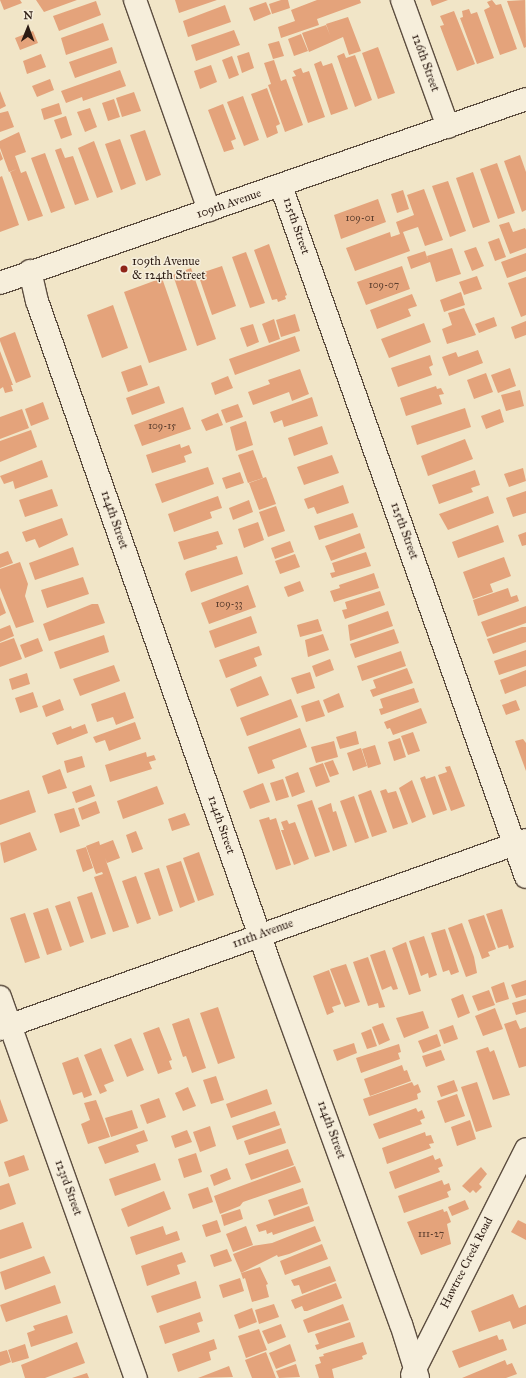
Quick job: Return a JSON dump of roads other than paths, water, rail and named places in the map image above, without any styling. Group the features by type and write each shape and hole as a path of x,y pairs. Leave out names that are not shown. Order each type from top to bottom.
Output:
{"street":[{"path":"135,0 210,210"},
{"name":"126th Street","path":"402,0 448,127"},
{"name":"109th Avenue","path":"0,283 30,271 281,186 526,99"},
{"name":"125th Street","path":"281,186 520,842 526,877"},
{"name":"124th Street","path":"30,271 37,301 260,935 398,1316 414,1374"},
{"name":"111th Avenue","path":"5,1027 520,842"},
{"name":"123rd Street","path":"0,997 5,1027 136,1378"},
{"name":"Hawtree Creek Road","path":"414,1374 526,1149"}],"place":[{"name":"109th Avenue & 124th Street","path":"124,269"}]}
